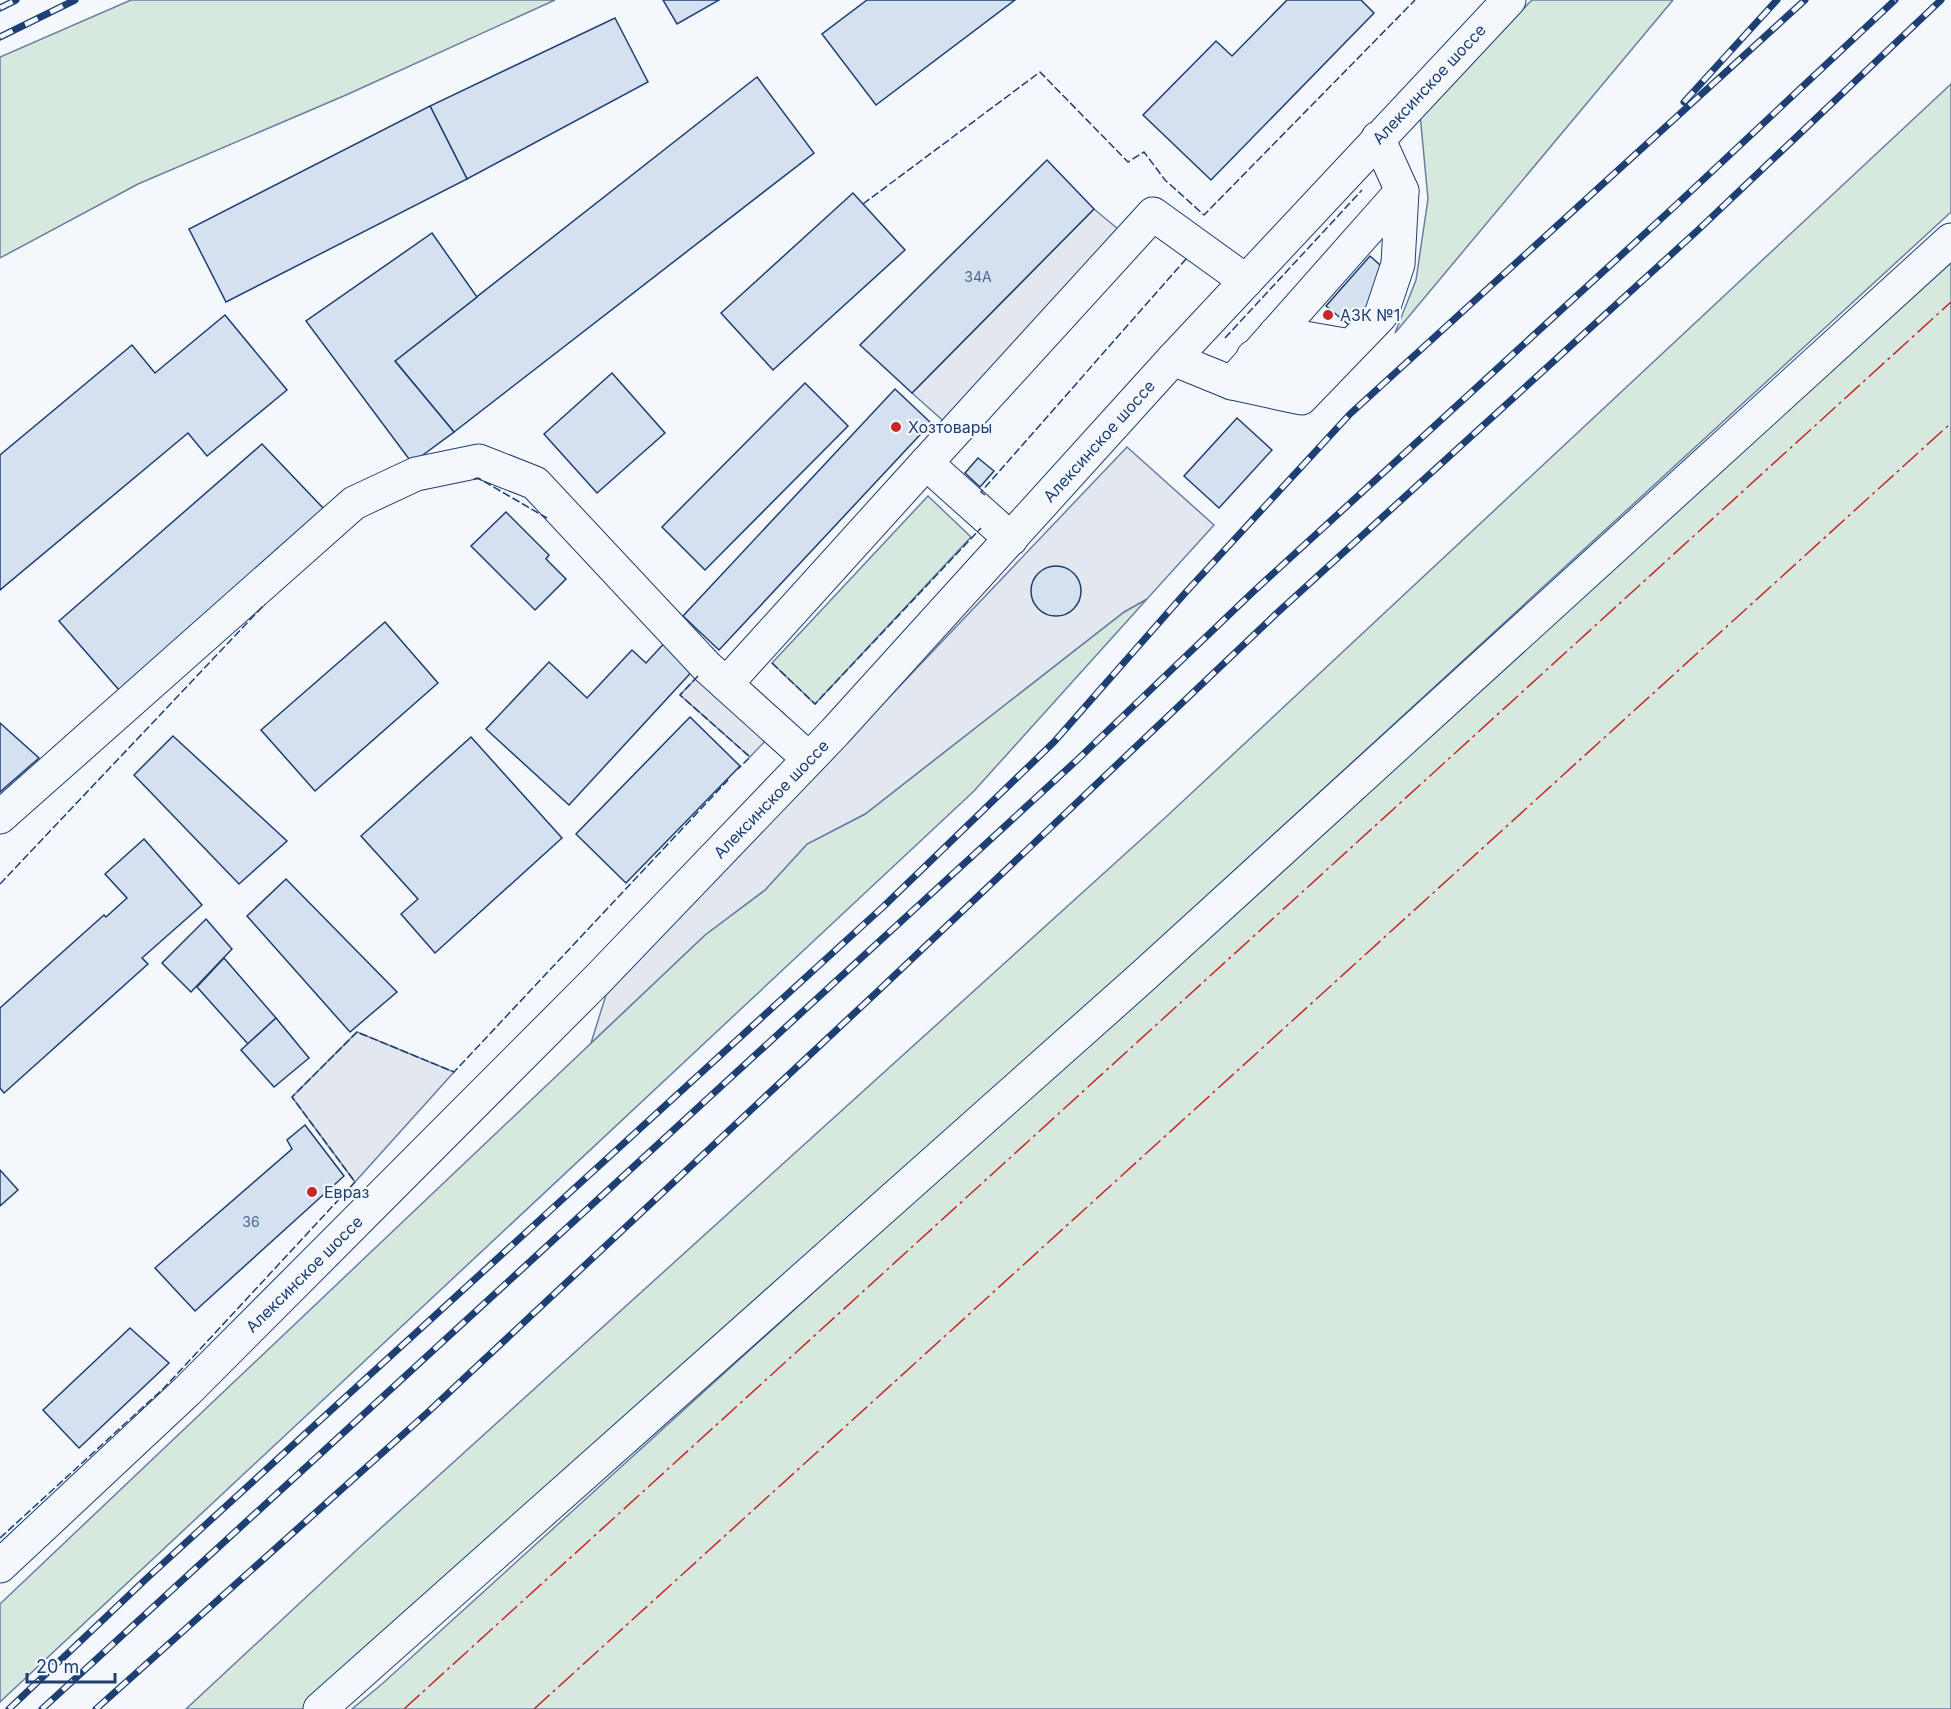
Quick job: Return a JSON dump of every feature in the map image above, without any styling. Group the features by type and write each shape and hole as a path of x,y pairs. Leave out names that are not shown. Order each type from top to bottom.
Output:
{"main road":[{"name":"Алексинское шоссе","path":"0,1566 188,1391 598,979 911,651 1173,359 1509,0"},
{"path":"1173,359 1232,383 1301,399 1381,315 1398,264 1402,190 1378,138"},
{"path":"1232,383 1402,190"},
{"path":"726,684 1153,214 1246,281"},
{"path":"320,1709 1140,979 1951,240"},
{"path":"1276,333 1350,346"},
{"path":"1253,357 1325,373"},
{"path":"0,817 354,503 416,474 479,461 535,483 726,684 809,759"},
{"path":"926,463 1011,539"}],"shaded area":[{"path":"131,0 555,0 346,95 138,184 0,258 0,57"},
{"path":"1532,0 1673,0 1395,333 1416,280 1428,199 1420,114"},
{"path":"1951,84 1951,212 750,1316 305,1709 186,1709 361,1546 1167,816"},
{"path":"1094,209 1136,244 958,434 912,393"},
{"path":"1951,259 1951,1709 352,1709 382,1684"},
{"path":"1127,447 1214,525 1147,599 1124,612 865,814 807,844 765,890 705,935 591,1043 606,995"},
{"path":"928,496 971,537 815,704 772,663"},
{"path":"1147,599 974,791 0,1702 0,1604 705,935 765,890 807,844 865,814 1124,612"},
{"path":"701,673 769,737 750,757 680,695"},
{"path":"357,1032 454,1072 355,1182 292,1097"}],"building":[{"path":"663,0 719,0 677,24"},
{"path":"867,0 1015,0 876,105 822,34"},
{"path":"1287,0 1361,0 1374,13 1211,180 1143,115 1216,41 1232,56"},
{"path":"615,18 648,82 467,179 430,106"},
{"path":"757,77 814,153 454,432 395,361"},
{"path":"430,106 467,179 226,302 189,229"},
{"path":"1047,160 1094,209 912,393 860,345"},
{"path":"853,193 905,250 773,370 721,313"},
{"path":"432,233 477,297 395,361 454,432 412,463 306,321"},
{"path":"1370,256 1390,274 1355,330 1326,306"},
{"path":"225,315 287,390 207,456 188,433 0,590 0,455 132,345 155,373"},
{"path":"612,373 665,433 597,493 544,434"},
{"path":"805,383 848,426 705,570 662,527"},
{"path":"895,389 931,423 719,650 683,616"},
{"path":"1237,418 1272,450 1219,508 1184,476"},
{"path":"262,444 324,509 119,690 59,621"},
{"path":"978,458 994,471 980,487 965,473"},
{"path":"506,512 549,555 546,559 566,579 535,610 471,546"},
{"path":"1056,566 1074,573 1081,591 1074,609 1056,616 1038,609 1031,591 1038,573"},
{"path":"385,622 438,683 315,791 261,730"},
{"path":"668,639 697,666 569,805 486,729 549,662 587,698 632,650 646,663"},
{"path":"690,717 740,766 626,883 576,834"},
{"path":"0,723 39,758 0,792"},
{"path":"173,736 287,841 239,884 134,775"},
{"path":"471,737 562,838 435,953 401,914 418,899 361,836"},
{"path":"144,839 202,905 142,958 148,964 4,1093 0,1088 0,1008 104,915 106,917 127,898 105,874"},
{"path":"286,879 397,992 350,1032 247,916"},
{"path":"206,919 232,949 191,992 162,963"},
{"path":"224,958 276,1018 248,1044 197,987"},
{"path":"276,1018 309,1058 274,1087 241,1050"},
{"path":"305,1125 344,1176 195,1311 155,1268 292,1149 287,1140"},
{"path":"0,1170 18,1190 0,1206"},
{"path":"130,1328 169,1363 79,1448 43,1410"}],"railway":[{"path":"0,8 16,0"},
{"path":"0,37 75,0"},
{"path":"1684,102 1777,0"},
{"path":"9,1709 146,1579 884,906 1054,742 1186,592 1350,414 1805,0"},
{"path":"42,1709 1076,761 1254,591 1675,206 1895,0"},
{"path":"96,1709 427,1413 877,992 1277,613 1697,231 1941,0"}],"fence":[{"path":"863,204 1040,72 1128,162 1144,152 1165,180 1204,215 1415,0"},
{"path":"1225,338 1362,190"},
{"path":"985,495 981,492 1186,259"},
{"path":"474,479 478,478 547,518"},
{"path":"772,663 815,704 981,528"},
{"path":"0,884 265,604"},
{"path":"698,676 680,695 750,757 738,769"},
{"path":"0,1538 164,1388 355,1182 292,1097 357,1032 454,1072 728,780"}],"power":[{"path":"404,1709 1951,302"},
{"path":"534,1709 1951,423"}],"place":[{"name":"АЗК №1","path":"1328,315"},
{"name":"Хозтовары","path":"896,427"},
{"name":"Евраз","path":"312,1192"}]}
